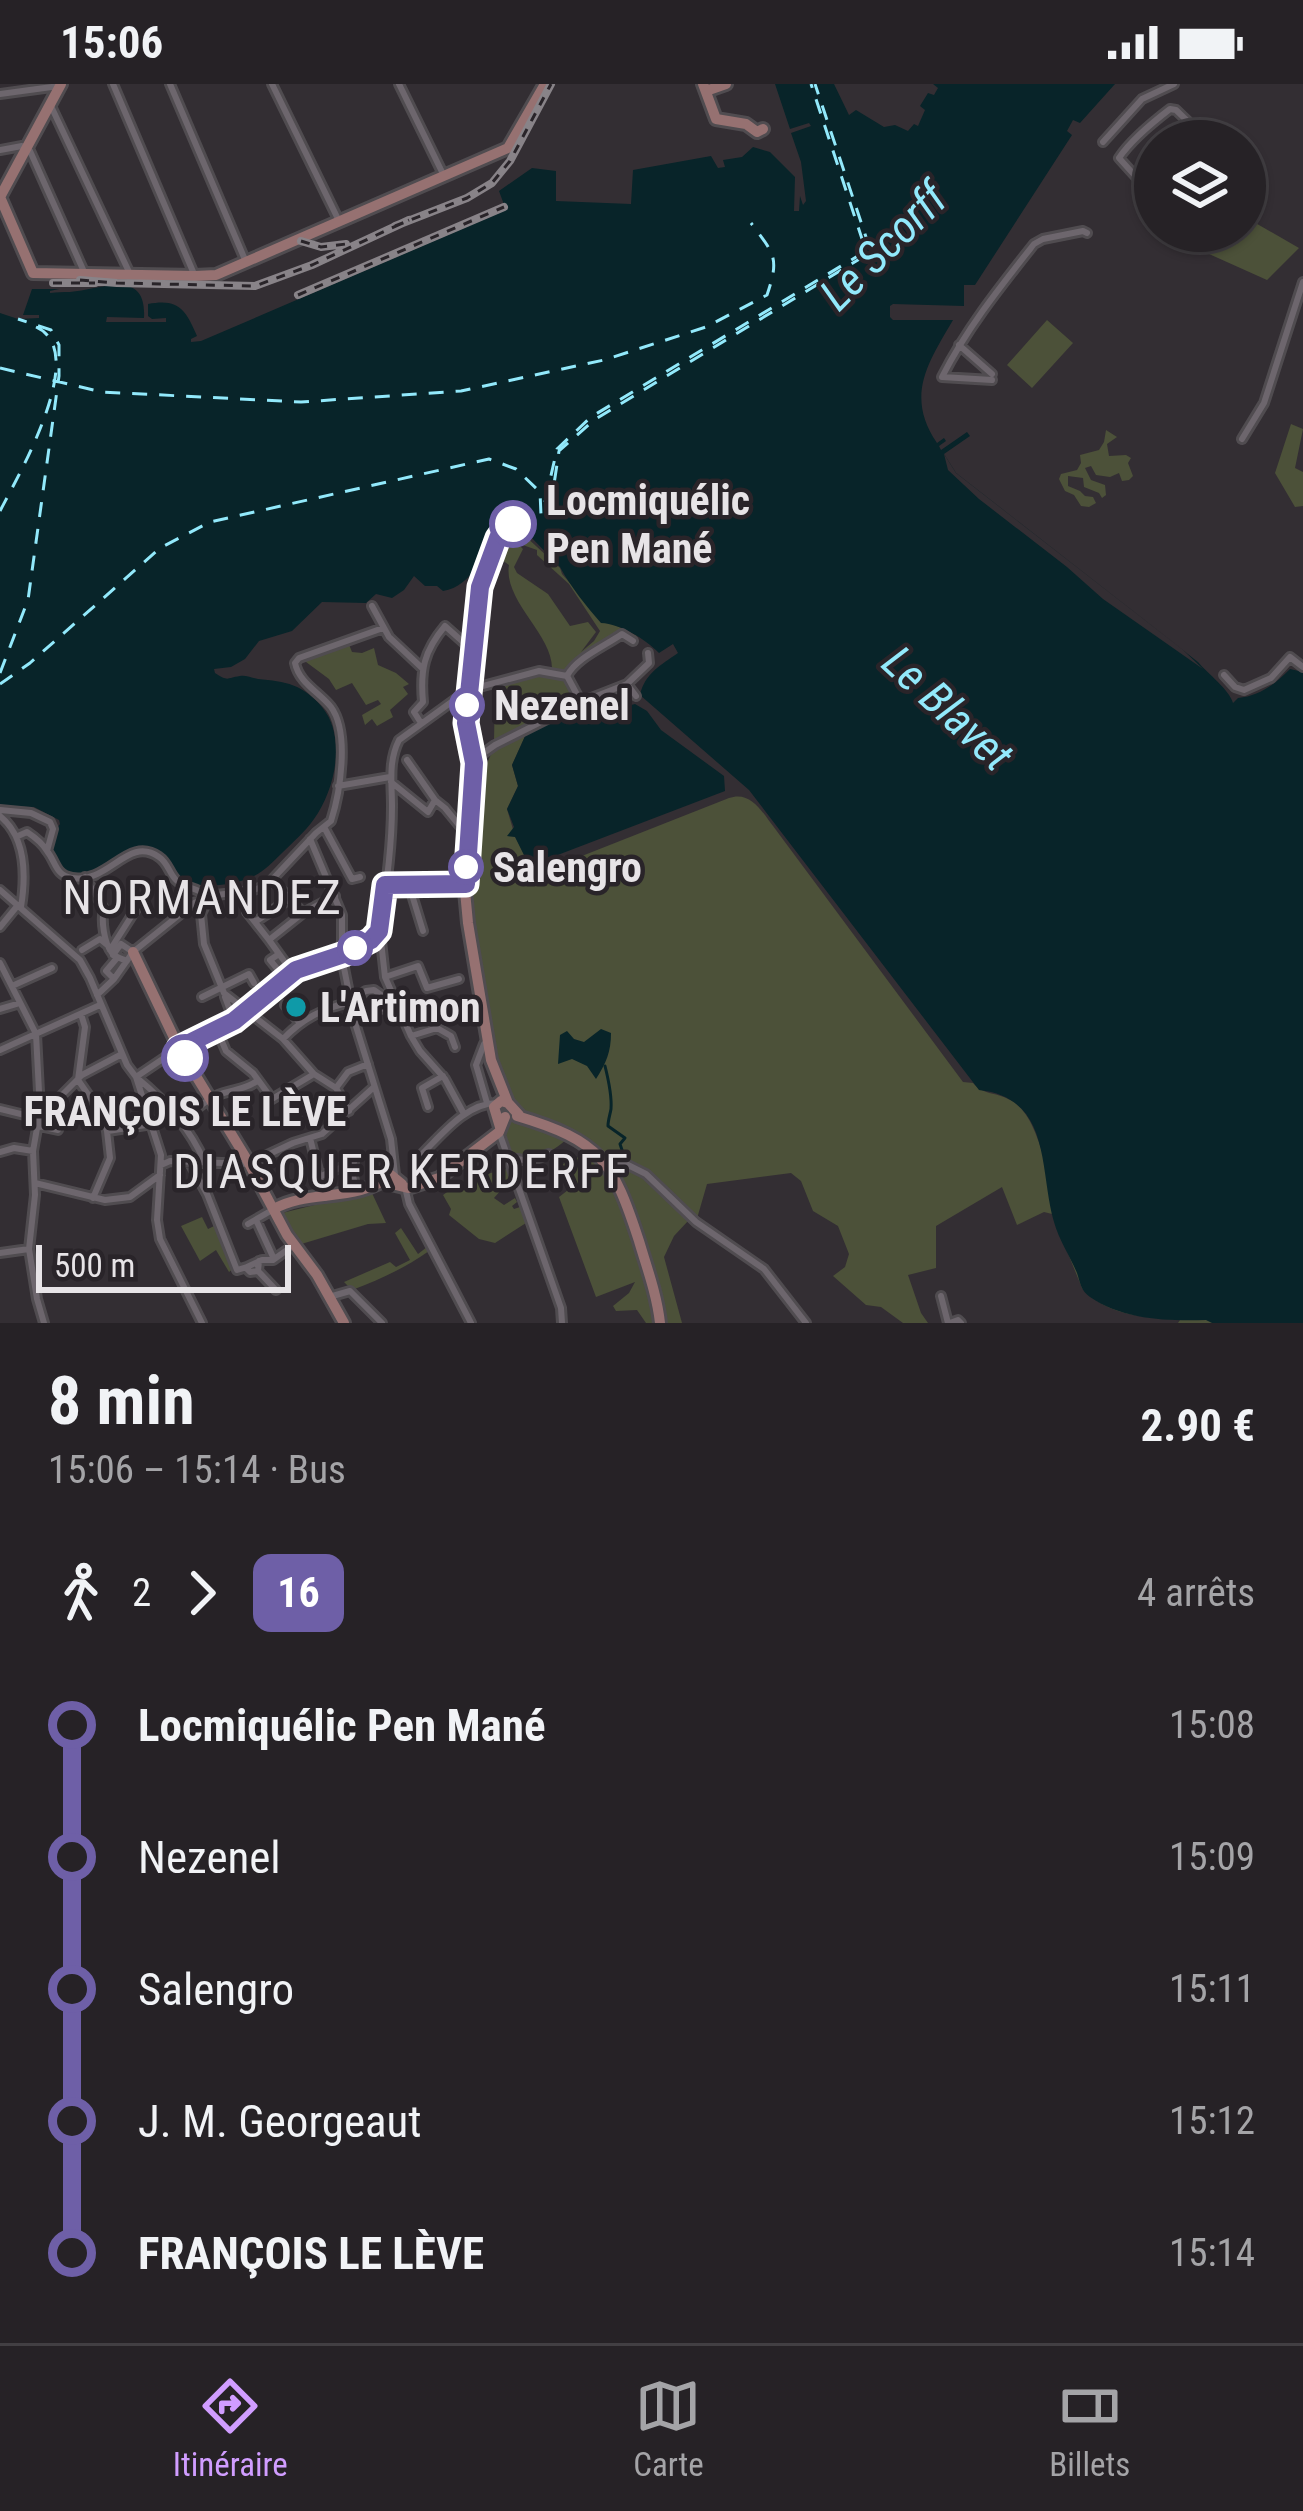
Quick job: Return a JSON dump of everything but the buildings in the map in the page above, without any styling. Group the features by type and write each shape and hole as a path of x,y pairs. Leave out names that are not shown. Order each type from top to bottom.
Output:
{"street":[{"path":"113,84 196,276"},
{"path":"170,84 246,262"},
{"path":"272,84 339,222"},
{"path":"399,84 444,176"},
{"path":"531,84 538,98"},
{"path":"19,269 216,275 511,145 545,84"},
{"path":"716,119 705,88 726,84"},
{"path":"1103,142 1142,100 1174,84"},
{"path":"0,94 60,85"},
{"path":"33,273 0,197 60,85"},
{"path":"50,104 130,274"},
{"path":"1158,120 1170,109 1186,120"},
{"path":"1134,141 1119,158 1134,175"},
{"path":"0,150 27,147"},
{"path":"27,147 85,274"},
{"path":"959,345 992,377 942,377 959,345 987,303 1034,244 1043,238 1087,233"},
{"path":"1242,440 1264,403 1303,282"},
{"path":"511,528 500,534 482,574 468,690 466,728 473,760 468,923 508,1161 561,1308 562,1323"},
{"path":"482,574 493,588"},
{"path":"372,606 392,641 422,668"},
{"path":"421,723 414,712 423,702 422,668 431,645 445,626 473,650"},
{"path":"324,827 336,826 338,818 334,811 342,740 339,723 332,708 298,674 295,663 383,628"},
{"path":"567,676 575,663 622,634 633,641"},
{"path":"473,760 581,702 627,684 649,662 648,653"},
{"path":"1224,675 1244,690 1271,678 1290,657 1303,667"},
{"path":"464,1114 443,1076 411,1036 385,977 377,935 397,744 468,690 539,670 567,676 581,702"},
{"path":"492,684 500,693"},
{"path":"627,684 635,696"},
{"path":"407,760 468,836"},
{"path":"338,786 390,779 428,812 435,800"},
{"path":"392,806 410,796"},
{"path":"0,927 20,906 23,877 18,836 0,813 11,809 50,822 53,829 47,851"},
{"path":"97,995 130,956 194,903 267,885 324,827"},
{"path":"324,827 352,879 360,877"},
{"path":"18,836 32,834 55,867 69,877 103,873 127,855 146,851 162,859 176,880 203,891 208,899"},
{"path":"310,839 342,915 342,955 351,1001 391,1139 394,1179 471,1323"},
{"path":"86,877 104,909 101,917 112,952"},
{"path":"385,885 466,884"},
{"path":"409,885 423,931"},
{"path":"281,889 303,913"},
{"path":"0,890 75,956 136,1077 180,1122 204,1161"},
{"path":"269,940 303,913 335,896"},
{"path":"255,922 291,898"},
{"path":"208,899 201,914 204,944 234,1021"},
{"path":"114,979 106,970 136,909"},
{"path":"247,912 289,975"},
{"path":"202,1323 160,1239 157,1220 164,1160 144,1101 134,1090 136,1077 179,1048 234,1021 289,975 342,955 377,935"},
{"path":"82,950 100,939 112,952 130,956"},
{"path":"112,952 121,944 130,956 179,1048 344,1323"},
{"path":"385,977 414,964 429,991 459,979"},
{"path":"12,986 52,968"},
{"path":"1,970 36,1034 39,1119 33,1150 29,1249 44,1323"},
{"path":"202,997 223,992 249,974 254,983"},
{"path":"283,1039 299,1022 366,991 381,995"},
{"path":"223,992 336,1088 349,1111"},
{"path":"0,1009 21,1003"},
{"path":"378,1008 396,1004"},
{"path":"0,1050 100,1005"},
{"path":"285,1005 299,1022"},
{"path":"81,1014 85,1027 80,1078 103,1117 110,1158 93,1198"},
{"path":"411,1036 437,1028 451,1036 454,1047"},
{"path":"217,1030 226,1051 253,1073 269,1097 275,1099 314,1074"},
{"path":"484,1044 476,1065 502,1111"},
{"path":"39,1119 80,1078 122,1054"},
{"path":"336,1088 348,1072 368,1064"},
{"path":"428,1107 422,1088 443,1076"},
{"path":"180,1122 210,1099 257,1081"},
{"path":"164,1160 249,1164 322,1134 374,1088"},
{"path":"144,1101 156,1095"},
{"path":"0,1109 39,1119 58,1130"},
{"path":"274,1259 252,1222 290,1202 325,1198 394,1179 418,1185 446,1174 502,1111"},
{"path":"423,1153 464,1114 502,1111 576,1139 609,1166 623,1192 660,1323"},
{"path":"107,1131 152,1124"},
{"path":"310,1138 325,1198"},
{"path":"0,1152 33,1150"},
{"path":"508,1161 530,1161 549,1154"},
{"path":"190,1162 237,1270 274,1259 294,1245"},
{"path":"321,1176 352,1162 356,1190"},
{"path":"609,1166 622,1162 646,1174 696,1222 764,1269 806,1323"},
{"path":"35,1183 93,1198 130,1197 160,1175"},
{"path":"0,1253 29,1249"},
{"path":"259,1261 258,1271 276,1291"},
{"path":"247,1267 250,1272 258,1271"},
{"path":"329,1297 350,1291 382,1323"},
{"path":"941,1296 949,1323 961,1323"}],"green space":[{"path":"1266,229 1299,248 1267,280 1205,252 1266,252"},
{"path":"1047,320 1073,343 1032,388 1007,365"},
{"path":"1291,424 1303,429 1295,468 1303,472 1303,506 1295,507 1275,473"},
{"path":"1106,430 1117,437 1107,444 1109,456 1131,458 1133,476 1122,481 1119,473 1096,475 1091,466 1085,468 1091,480 1105,485 1102,498 1084,487 1083,478 1068,476 1068,486 1096,503 1081,506 1059,479 1077,470 1080,455 1099,450"},
{"path":"524,528 524,535 560,568 591,607 637,636 633,640 622,633 563,673 552,669 545,643 513,592 509,565 499,558 510,536","holes":["517,543 537,550 569,584 600,631 581,652 596,632 588,622 570,626 548,594 514,567 523,549"]},
{"path":"348,642 352,652 374,648 378,665 409,684 403,687 408,694 390,710 393,717 377,726 372,719 365,725 362,715 381,704 378,700 366,705 352,683 336,690 302,659"},
{"path":"544,673 568,684 577,698 575,703 494,742 495,686"},
{"path":"526,734 512,765 518,786 507,809 527,861 555,856 559,865 729,798 751,800 963,1082 1022,1109 1044,1157 1303,1323 1178,1323 1180,1320 1127,1313 1103,1304 1082,1288 1052,1214 1044,1212 1017,1225 1002,1187 936,1226 936,1268 908,1275 928,1323 903,1323 881,1307 866,1305 833,1276 845,1267 849,1254 838,1226 813,1211 801,1181 791,1173 707,1184 696,1222 645,1174 603,1157 537,1115 516,1110 496,1068 471,930 473,857 485,768 492,752"},
{"path":"512,1117 568,1138 541,1155 510,1159 502,1136 506,1120"},
{"path":"590,1152 619,1191 658,1323 646,1323 637,1310 616,1311 613,1306 635,1282 596,1297 559,1197 572,1187 563,1164"},
{"path":"617,1165 647,1180 688,1221 664,1257 682,1323 662,1323"},
{"path":"509,1168 514,1183 494,1198 504,1205 515,1198 512,1206 520,1207 526,1223 495,1243 479,1239 449,1215 451,1209 443,1195 450,1190 443,1179 447,1176 456,1191"},
{"path":"371,1191 386,1223 298,1245 278,1214"},
{"path":"202,1217 208,1229 218,1224 234,1268 229,1272 216,1250 200,1261 181,1226"},
{"path":"401,1228 418,1254 427,1247 429,1251 352,1290 344,1282 390,1262 396,1267 410,1260 395,1233"}],"water":[{"path":"775,84 834,84 849,115 856,110 884,127 895,125 908,131 918,126 925,110 920,106 938,88 933,84 1115,84 1080,123 1073,120 1067,131 1072,135 975,285 964,285 964,306 893,304 890,317 953,320 929,365 921,395 927,426 937,443 946,441 939,446 941,450 967,432 970,436 944,454 956,473 1198,662 1233,703 1267,688 1290,669 1303,672 1303,1323 1146,1318 1087,1295 1056,1229 1031,1122 1003,1096 979,1090 749,790 640,695 650,675 678,653 673,644 659,653 632,633 601,623 560,567 528,534 529,527 510,517 497,528 470,575 453,588 443,591 425,586 414,576 392,598 376,594 366,603 322,602 292,631 259,641 245,659 231,667 214,669 225,678 244,676 301,689 322,707 334,733 335,763 321,807 303,833 258,874 219,885 183,883 158,854 146,849 126,852 96,871 69,875 52,852 59,820 34,807 0,806 0,313 18,319 39,318 23,315 32,289 59,289 50,293 119,285 138,292 144,318 107,317 106,322 166,322 166,318 148,316 148,304 167,303 180,308 189,319 197,336 191,342 201,341 506,210 499,191 532,168 556,171 556,201 631,204 633,170 711,156 718,168 725,167 723,160 742,157 753,147 770,152 795,177 794,211 799,211 800,196 803,205 806,201 791,133 811,126 790,129"},
{"path":"598,702 623,707 635,704 647,711 661,730 724,776 725,791 555,856 527,861 515,837 507,836 514,827 507,809 518,786 512,765 526,734"},
{"path":"601,1029 611,1033 611,1040 596,1079 587,1066 572,1059 558,1064 560,1035 567,1031 584,1042"}],"pier":[{"path":"944,454 956,473 1203,669 1103,599 979,499 948,470"}],"waterway":[{"path":"605,1066 611,1098 608,1126 625,1138 620,1144 624,1156"}],"ferry route":[{"path":"545,502 557,449 591,417 866,251 811,84"},
{"path":"0,684 160,548 210,522 489,459 516,469 540,492 541,515 553,491 559,451 594,420 871,252 815,84"},
{"path":"0,368 102,392 301,402 461,391 604,360 706,327 767,295 772,256 751,223"},
{"path":"0,673 28,600 59,376 59,345 51,330 18,319"},
{"path":"0,511 34,444 54,387 56,361 51,340 36,327"}],"railway":[{"path":"395,226 492,183 510,161 551,84"},
{"path":"298,295 504,207"},
{"path":"80,280 255,286 409,220"},
{"path":"301,241 321,247 346,244"},
{"path":"53,283 95,283"}],"bus line":[{"name":"16","path":"185,1058 179,1048 234,1021 292,972 344,954 377,935 385,885 466,884 474,760 466,705 480,587 498,538 513,524"}],"place":[{"name":"Locmiquélic Pen Mané","path":"513,524"},
{"name":"Nezenel","path":"467,705"},
{"name":"Salengro","path":"466,867"},
{"name":"L'Artimon","path":"296,1007"},
{"name":"FRANÇOIS LE LÈVE","path":"185,1058"}],"district":[{"name":"NORMANDEZ","path":"203,897"},
{"name":"DIASQUER KERDERFF","path":"402,1171"}],"water label":[{"name":"Le Scorff","path":"883,246"},
{"name":"Le Blavet","path":"948,708"}]}
